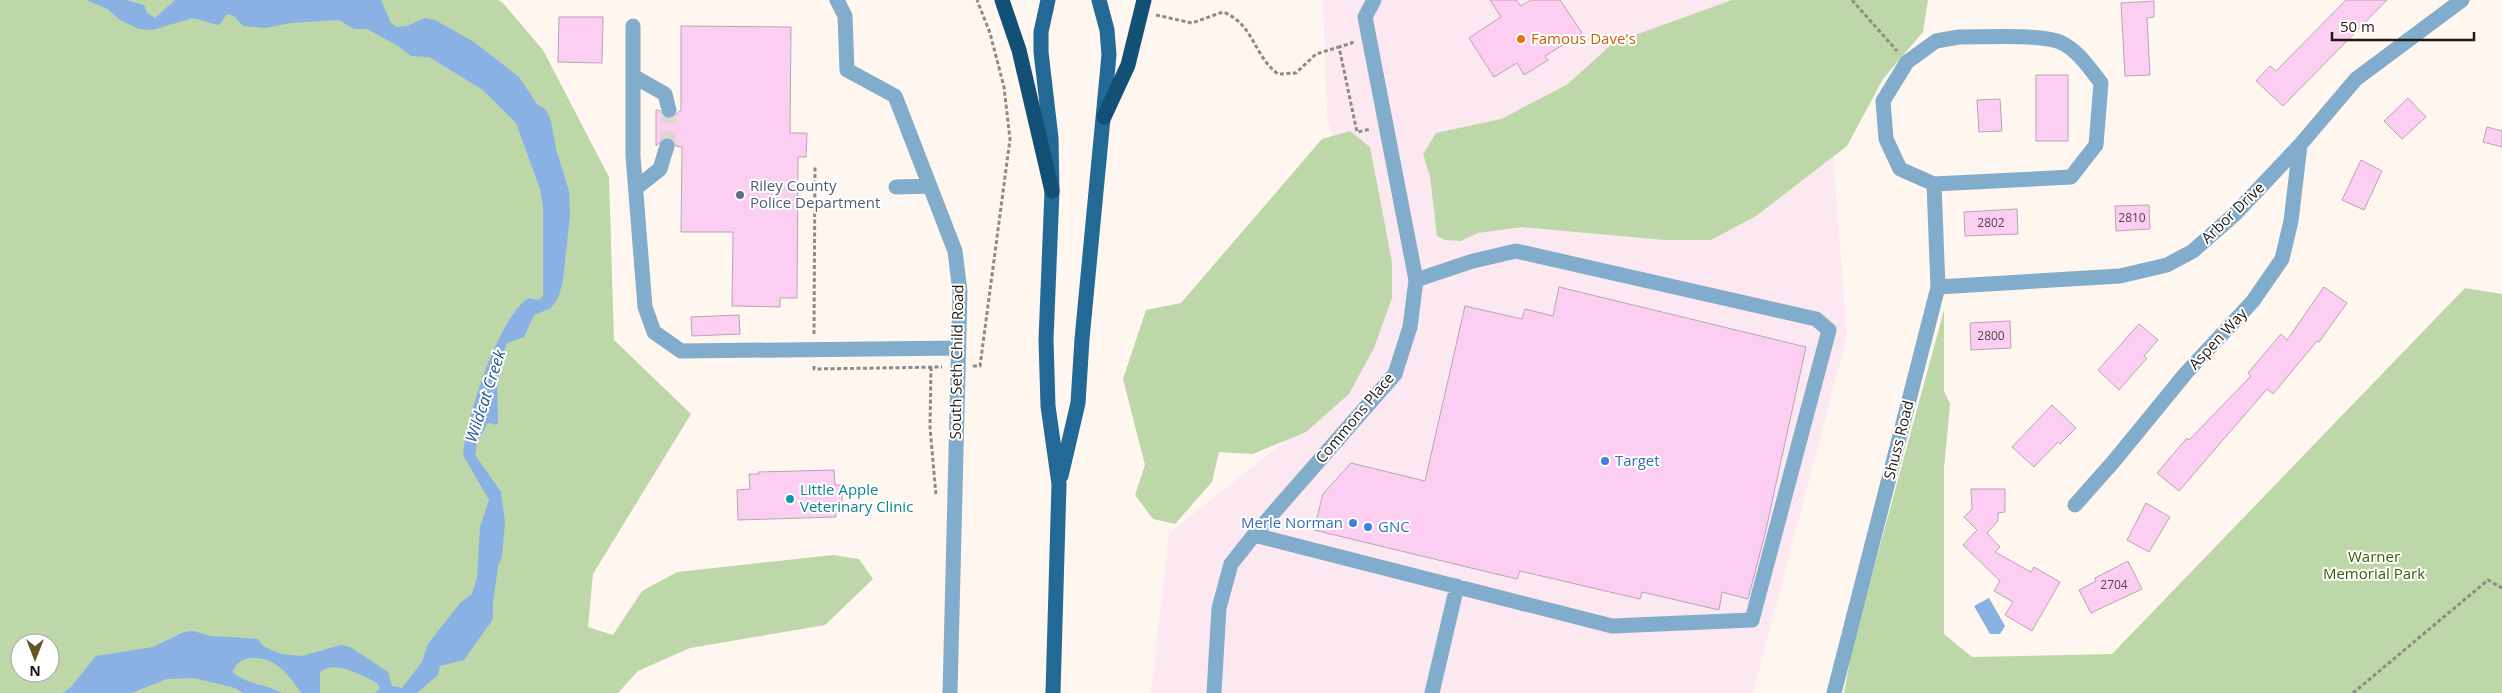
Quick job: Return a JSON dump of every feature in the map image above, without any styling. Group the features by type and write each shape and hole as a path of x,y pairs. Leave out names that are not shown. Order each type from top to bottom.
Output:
{"highway":[{"path":"1002,0 1019,50 1052,191"},
{"path":"1104,117 1128,65 1143,5"}],"main road":[{"path":"1048,0 1041,32 1041,52 1051,138 1052,191 1046,340 1048,406 1059,484 1053,693"},
{"path":"1059,484 1078,403 1082,339 1104,117 1109,55 1107,30 1099,0"}],"street":[{"name":"South Seth Child Road","path":"837,0 845,16 847,70 895,96 955,251 960,292 950,693"},
{"name":"Commons Place","path":"1214,693 1219,608 1231,564 1254,535 1395,374 1410,327 1416,280 1365,17 1374,0"},
{"name":"Arbor Drive","path":"1938,287 2120,276 2167,265 2192,251 2236,214 2300,145 2356,79 2462,0"},
{"path":"633,26 633,156 645,307 654,332 681,351 959,348"},
{"path":"1959,37 2026,37 2060,42 2078,55 2101,83 2096,145 2071,177 1934,184 1900,169 1886,139 1883,101 1907,62 1936,41 1959,37"},
{"path":"633,76 665,94 669,110"},
{"name":"Aspen Way","path":"2074,505 2186,373 2253,301 2282,259 2290,221 2300,145"},
{"path":"636,188 660,169 667,146"},
{"name":"Shuss Road","path":"1834,693 1938,287 1934,184"},
{"path":"896,188 930,186"},
{"path":"1254,535 1612,626 1752,620 1829,330 1816,319 1516,251 1473,261 1416,280"},
{"path":"1432,693 1457,586"},
{"path":"1842,660 1844,693"}],"path":[{"path":"815,165 814,369 980,366 1010,139 1004,87 990,33 977,0"},
{"path":"1852,0 1907,62"},
{"path":"1143,5 1186,22 1192,22 1223,12 1231,15 1242,22 1264,62 1278,74 1296,73 1316,54 1352,43 1351,34"},
{"path":"1339,47 1357,132 1372,129 1374,138"},
{"path":"2353,693 2488,580 2502,588"}],"shaded area":[{"path":"1323,0 1821,0 1847,336 1753,693 1151,693 1169,533 1336,401 1371,283 1327,117"}],"green space":[{"path":"0,0 498,0 503,3 543,50 609,177 614,340 691,414 593,574 588,627 613,635 642,591 677,572 833,555 859,559 873,579 825,625 690,648 638,671 618,693 0,693"},
{"path":"1732,0 1928,0 1923,32 1883,79 1847,146 1756,216 1711,240 1665,240 1522,227 1478,233 1461,241 1445,240 1437,236 1430,176 1423,154 1436,133 1501,119 1568,84 1613,43"},
{"path":"1350,131 1370,147 1392,262 1392,298 1374,348 1349,394 1306,432 1253,454 1219,452 1212,482 1175,524 1153,519 1135,495 1145,465 1123,379 1146,310 1181,303 1322,139"},
{"name":"Warner Memorial Park","path":"2465,288 2502,294 2502,693 1844,693 1852,649 1944,310 1944,391 1950,404 1944,468 1944,634 1972,657 2112,654"}],"water":[{"name":"Wildcat Creek","path":"86,0 126,0 144,5 147,13 155,18 175,0 381,0 391,23 397,27 407,26 425,18 435,20 474,42 519,77 537,104 546,110 551,121 556,149 569,191 570,215 563,281 558,298 551,308 534,315 524,337 507,343 497,373 498,423 496,425 487,424 477,443 475,455 501,492 505,522 502,557 498,566 493,603 493,619 464,660 440,666 438,675 417,693 375,693 380,688 377,683 346,669 332,667 320,672 320,693 301,693 288,675 278,666 266,660 252,658 240,662 232,672 245,680 282,693 243,693 235,688 194,678 167,679 131,693 63,693 71,687 96,656 153,647 184,632 193,631 211,636 258,639 263,646 282,654 302,656 341,645 350,647 388,672 392,686 402,688 422,662 428,644 460,603 472,594 477,578 480,527 489,500 463,455 465,439 477,395 495,346 506,325 518,308 529,298 538,300 543,296 543,207 540,189 516,123 483,90 429,57 411,56 398,46 367,29 354,29 339,20 291,23 265,28 243,26 234,16 227,14 221,23 217,25 193,18 152,30 139,29 120,20 106,8"},
{"path":"1989,598 2005,626 2000,634 1990,634 1974,606"}],"building":[{"name":"Famous Dave's","path":"1490,0 1516,0 1521,6 1531,0 1560,0 1582,33 1545,56 1548,60 1524,75 1517,63 1494,77 1469,38 1501,17"},
{"path":"2346,0 2387,0 2283,106 2256,81 2270,66 2276,71"},
{"path":"2154,1 2154,17 2147,18 2150,75 2125,76 2121,3"},
{"path":"559,17 603,17 602,63 558,62"},
{"name":"Riley County Police Department","path":"681,26 791,27 790,133 807,133 806,157 798,157 797,298 780,298 780,307 732,306 733,232 681,232 682,147 676,146 673,139 665,137 656,146 656,110 659,110 666,119 671,119 681,110"},
{"path":"2036,75 2068,75 2068,141 2036,141"},
{"path":"2408,98 2426,117 2402,139 2384,121"},
{"path":"2000,99 2002,131 1979,132 1977,100"},
{"path":"2487,127 2502,131 2502,147 2483,142"},
{"path":"2361,160 2382,171 2364,210 2342,200"},
{"path":"2149,205 2150,229 2116,231 2115,206"},
{"path":"2017,209 2018,234 1965,236 1964,212"},
{"name":"Target","path":"1559,287 1806,347 1765,534 1748,599 1722,592 1719,610 1642,592 1640,599 1520,571 1517,579 1314,530 1323,494 1351,463 1425,481 1465,306 1522,319 1525,309 1553,316"},
{"path":"2324,287 2347,303 2319,342 2317,341 2273,394 2267,389 2179,491 2157,473 2187,438 2189,440 2251,376 2248,373 2281,334 2287,340"},
{"path":"739,315 740,334 692,336 691,317"},
{"path":"2010,321 2011,348 1971,350 1970,323"},
{"path":"2139,324 2158,340 2144,356 2147,358 2119,390 2098,370"},
{"path":"2052,405 2076,428 2060,444 2058,442 2034,467 2012,447"},
{"name":"Little Apple Veterinary Clinic","path":"834,470 835,485 842,485 842,503 835,503 836,517 738,520 737,490 750,489 749,474 759,474 758,472"},
{"path":"1971,489 2005,489 2005,512 1998,513 1998,521 1987,533 2000,547 1995,552 2031,572 2034,567 2060,582 2032,631 2005,615 2013,602 1994,591 2000,581 1963,545 1977,530 1964,517 1972,509"},
{"path":"2146,503 2170,517 2149,552 2127,540"},
{"path":"2128,561 2142,589 2091,613 2079,590 2096,581 2095,578"}],"tunnel":[{"path":"667,146 669,110"}],"place":[{"name":"Famous Dave's","path":"1521,39"},
{"name":"Riley County Police Department","path":"740,195"},
{"name":"Target","path":"1605,461"},
{"name":"Little Apple Veterinary Clinic","path":"790,499"},
{"name":"Merle Norman","path":"1353,523"},
{"name":"GNC","path":"1368,527"}]}
